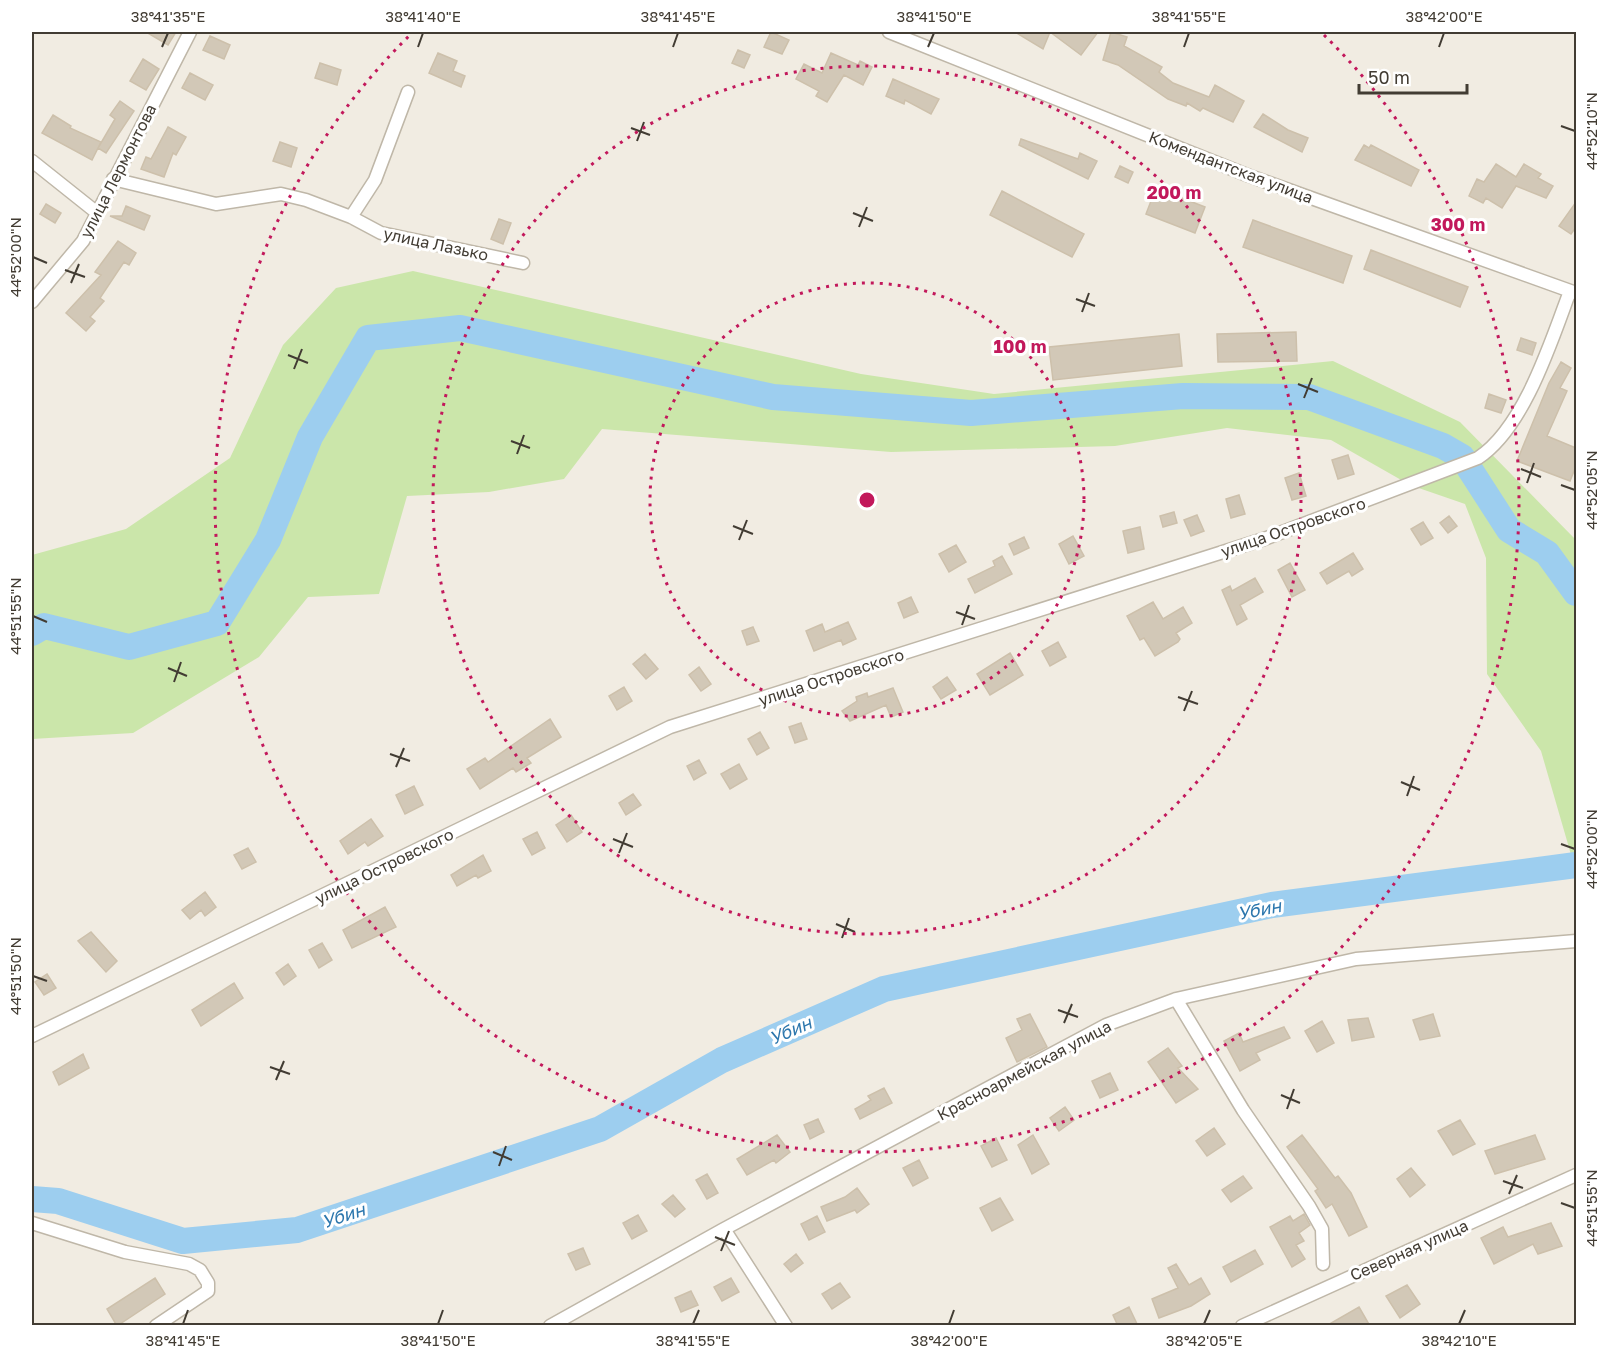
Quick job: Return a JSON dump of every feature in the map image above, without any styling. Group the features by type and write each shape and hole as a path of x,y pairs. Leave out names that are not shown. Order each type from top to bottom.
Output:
{"street":[{"name":"улица Лермонтова","path":"32,302 83,241 190,32"},
{"name":"Комендантская улица","path":"889,32 1247,175 1573,292"},
{"path":"351,217 375,180 408,92"},
{"path":"32,161 96,212"},
{"name":"улица Лазько","path":"113,179 216,204 280,194 306,200 351,217 381,233 523,263"},
{"name":"улица Островского","path":"32,1036 670,727 1264,539 1478,458 1495,447 1538,376 1573,292"},
{"name":"Красноармейская улица","path":"550,1326 724,1229 1106,1025 1176,999 1356,959 1576,941"},
{"path":"1176,999 1243,1110 1309,1206 1322,1229 1323,1264"},
{"name":"Северная улица","path":"1242,1326 1576,1175"},
{"path":"32,1223 125,1252 189,1264 200,1270 208,1283 208,1292 156,1326"},
{"path":"724,1229 786,1326"}],"green space":[{"path":"413,271 861,374 994,394 1333,361 1460,422 1576,540 1576,865 1574,865 1541,751 1487,674 1486,558 1465,504 1410,485 1331,440 1227,428 1115,446 891,452 602,429 564,479 489,492 407,496 379,594 308,597 259,657 133,733 32,739 32,555 126,529 230,458 283,345 336,288"}],"building":[{"path":"146,32 176,32 168,45"},
{"path":"771,32 789,40 782,54 764,47"},
{"path":"1015,32 1050,32 1043,49"},
{"path":"1050,32 1098,32 1081,55"},
{"path":"1111,32 1127,37 1124,46 1162,67 1159,72 1173,83 1209,97 1215,85 1244,101 1233,122 1203,108 1200,111 1187,103 1186,106 1168,99 1118,65 1103,60"},
{"path":"210,36 230,45 224,59 203,50"},
{"path":"738,50 750,55 744,68 732,63"},
{"path":"438,53 457,61 453,71 465,76 461,87 429,73"},
{"path":"831,53 858,65 860,61 872,67 863,85 844,75 827,102 816,96 819,91 796,79 804,64 822,73"},
{"path":"143,59 159,69 146,90 130,81"},
{"path":"320,63 341,70 337,85 315,78"},
{"path":"190,73 213,85 205,100 182,88"},
{"path":"893,79 939,99 931,114 905,100 904,104 886,96"},
{"path":"120,101 134,111 106,153 98,148 115,119 110,115"},
{"path":"1263,114 1288,130 1308,138 1302,152 1254,127"},
{"path":"53,115 71,126 70,128 101,142 92,160 42,133"},
{"path":"168,127 186,137 176,155 173,153 164,177 141,169 146,157 151,159"},
{"path":"1021,139 1078,159 1080,153 1097,161 1088,179 1019,145"},
{"path":"280,142 297,148 291,167 273,161"},
{"path":"1364,145 1369,148 1371,145 1419,170 1411,186 1355,160"},
{"path":"1496,164 1516,177 1524,164 1541,174 1538,178 1553,186 1546,198 1516,186 1502,208 1486,198 1483,203 1469,196 1477,179 1484,182"},
{"path":"1120,166 1133,172 1128,183 1115,177"},
{"path":"1156,188 1205,207 1195,233 1146,214"},
{"path":"1002,191 1084,234 1072,257 990,215"},
{"path":"1576,202 1576,227 1571,234 1559,226"},
{"path":"46,204 61,213 55,223 40,214"},
{"path":"126,206 150,216 144,230 110,216 122,216"},
{"path":"499,219 511,223 503,244 491,239"},
{"path":"1253,220 1352,256 1343,283 1243,247"},
{"path":"118,241 136,253 129,265 124,262 100,298 104,301 90,317 95,321 86,331 66,313 101,275 95,272"},
{"path":"1371,250 1468,287 1460,307 1364,269"},
{"path":"1296,332 1297,361 1218,362 1217,334"},
{"path":"1179,334 1182,366 1053,380 1049,347"},
{"path":"1521,338 1536,343 1532,355 1517,350"},
{"path":"1561,362 1571,368 1560,388 1567,391 1547,436 1576,448 1576,466 1570,481 1517,461 1549,383"},
{"path":"1489,394 1506,400 1501,413 1485,408"},
{"path":"1348,455 1354,474 1338,479 1332,460"},
{"path":"1299,473 1306,496 1292,500 1285,478"},
{"path":"1239,495 1245,514 1231,518 1226,499"},
{"path":"1174,512 1177,523 1163,527 1160,516"},
{"path":"1197,515 1204,531 1191,536 1184,520"},
{"path":"1449,516 1457,526 1448,533 1440,523"},
{"path":"1423,522 1433,538 1421,545 1411,529"},
{"path":"1140,527 1144,549 1128,553 1123,531"},
{"path":"1073,536 1084,556 1069,564 1059,544"},
{"path":"1024,537 1029,548 1014,555 1009,544"},
{"path":"956,545 966,562 949,572 939,554"},
{"path":"1353,553 1363,569 1352,576 1349,571 1327,584 1320,573"},
{"path":"1002,556 1012,574 975,593 968,579 995,566 993,561"},
{"path":"1290,563 1305,590 1292,597 1278,570"},
{"path":"1255,578 1263,592 1240,605 1247,619 1237,625 1222,590 1230,586 1232,591"},
{"path":"911,597 918,612 904,618 898,603"},
{"path":"1153,602 1163,619 1183,607 1192,623 1176,633 1180,639 1178,642 1155,656 1144,638 1140,640 1127,616"},
{"path":"848,622 856,639 843,645 841,640 814,651 806,631 822,624 825,632"},
{"path":"753,627 759,641 747,645 742,631"},
{"path":"1058,642 1066,657 1050,666 1042,651"},
{"path":"1010,653 1023,675 990,695 977,674"},
{"path":"645,654 658,669 646,679 633,664"},
{"path":"699,667 711,684 701,691 689,675"},
{"path":"947,677 956,690 941,699 933,687"},
{"path":"624,687 632,701 617,710 609,696"},
{"path":"893,688 903,712 891,717 886,705 850,721 842,711 857,701 856,697 867,693 868,697"},
{"path":"550,719 561,737 527,758 531,763 516,772 513,768 480,789 467,769 485,758 488,762"},
{"path":"801,723 807,739 795,743 789,727"},
{"path":"760,732 769,748 757,755 748,739"},
{"path":"699,760 706,773 694,780 687,766"},
{"path":"739,764 747,779 730,789 721,774"},
{"path":"414,786 423,805 405,814 396,795"},
{"path":"633,794 641,805 626,815 619,803"},
{"path":"571,815 582,832 567,842 556,825"},
{"path":"371,819 383,836 368,846 365,842 348,854 340,841"},
{"path":"537,832 545,848 532,855 523,839"},
{"path":"248,848 256,862 242,869 234,855"},
{"path":"483,855 491,871 478,878 476,875 457,886 451,875"},
{"path":"205,892 216,907 205,916 201,910 190,919 182,910"},
{"path":"385,907 396,927 352,948 343,930"},
{"path":"91,932 117,961 106,972 78,941"},
{"path":"322,943 332,960 319,968 309,950"},
{"path":"288,964 296,976 284,985 276,973"},
{"path":"47,974 56,988 44,995 35,982"},
{"path":"234,983 243,998 201,1026 192,1010"},
{"path":"1030,1014 1047,1047 1017,1062 1006,1038 1022,1030 1017,1019"},
{"path":"1433,1014 1440,1036 1420,1040 1413,1020"},
{"path":"1368,1018 1374,1037 1352,1041 1348,1020"},
{"path":"1322,1021 1334,1043 1317,1052 1305,1031"},
{"path":"1284,1027 1290,1038 1256,1053 1260,1060 1240,1071 1224,1041 1239,1033 1243,1042"},
{"path":"1168,1048 1182,1066 1178,1068 1198,1089 1176,1103 1148,1062"},
{"path":"83,1054 89,1068 59,1085 53,1072"},
{"path":"1110,1073 1118,1090 1100,1098 1092,1081"},
{"path":"884,1088 892,1103 860,1119 855,1109 871,1100 868,1096"},
{"path":"1065,1107 1074,1120 1059,1131 1050,1118"},
{"path":"818,1119 824,1132 810,1139 804,1125"},
{"path":"1460,1120 1475,1144 1453,1155 1438,1131"},
{"path":"1214,1128 1225,1144 1207,1156 1196,1141"},
{"path":"777,1135 790,1152 776,1163 774,1160 747,1175 737,1159"},
{"path":"1033,1135 1049,1164 1032,1174 1018,1145"},
{"path":"1302,1135 1335,1178 1338,1176 1351,1193 1367,1227 1349,1236 1332,1204 1326,1208 1315,1191 1318,1189 1287,1147"},
{"path":"1535,1135 1545,1159 1495,1174 1485,1151"},
{"path":"996,1138 1007,1160 992,1167 981,1146"},
{"path":"919,1160 928,1178 913,1186 903,1168"},
{"path":"1411,1168 1425,1185 1410,1197 1397,1179"},
{"path":"707,1174 718,1193 707,1199 696,1180"},
{"path":"1243,1176 1252,1188 1231,1202 1222,1190"},
{"path":"857,1188 869,1204 857,1213 855,1210 827,1221 821,1207 845,1197"},
{"path":"673,1195 685,1209 675,1217 662,1204"},
{"path":"1000,1198 1013,1220 992,1231 980,1208"},
{"path":"1304,1214 1310,1225 1299,1233 1304,1241 1296,1245 1305,1259 1292,1267 1270,1227 1290,1216 1293,1221"},
{"path":"638,1215 647,1231 632,1239 623,1223"},
{"path":"817,1216 825,1232 809,1240 801,1224"},
{"path":"1551,1223 1562,1246 1538,1254 1533,1244 1494,1264 1481,1238 1503,1227 1508,1237"},
{"path":"583,1248 590,1264 576,1270 568,1254"},
{"path":"1255,1250 1263,1264 1231,1282 1223,1267"},
{"path":"796,1254 803,1263 791,1272 784,1264"},
{"path":"1176,1264 1189,1285 1201,1278 1210,1294 1191,1306 1159,1318 1152,1299 1178,1288 1168,1268"},
{"path":"155,1278 165,1294 117,1326 107,1309"},
{"path":"731,1278 739,1292 722,1301 714,1287"},
{"path":"840,1283 850,1297 832,1309 822,1294"},
{"path":"1407,1285 1420,1304 1400,1318 1386,1296"},
{"path":"691,1291 698,1305 681,1312 675,1298"},
{"path":"1129,1307 1138,1326 1118,1326 1113,1315"},
{"path":"1359,1307 1370,1326 1326,1326"}],"waterway":[{"path":"32,633 44,626 129,647 217,623 268,540 310,437 368,338 460,328 773,397 971,413 1183,396 1309,397 1443,446 1462,457 1509,530 1547,553 1576,593"},
{"name":"Убин","path":"32,1199 58,1201 183,1241 297,1230 600,1129 722,1060 884,989 1272,905 1576,865"}]}
